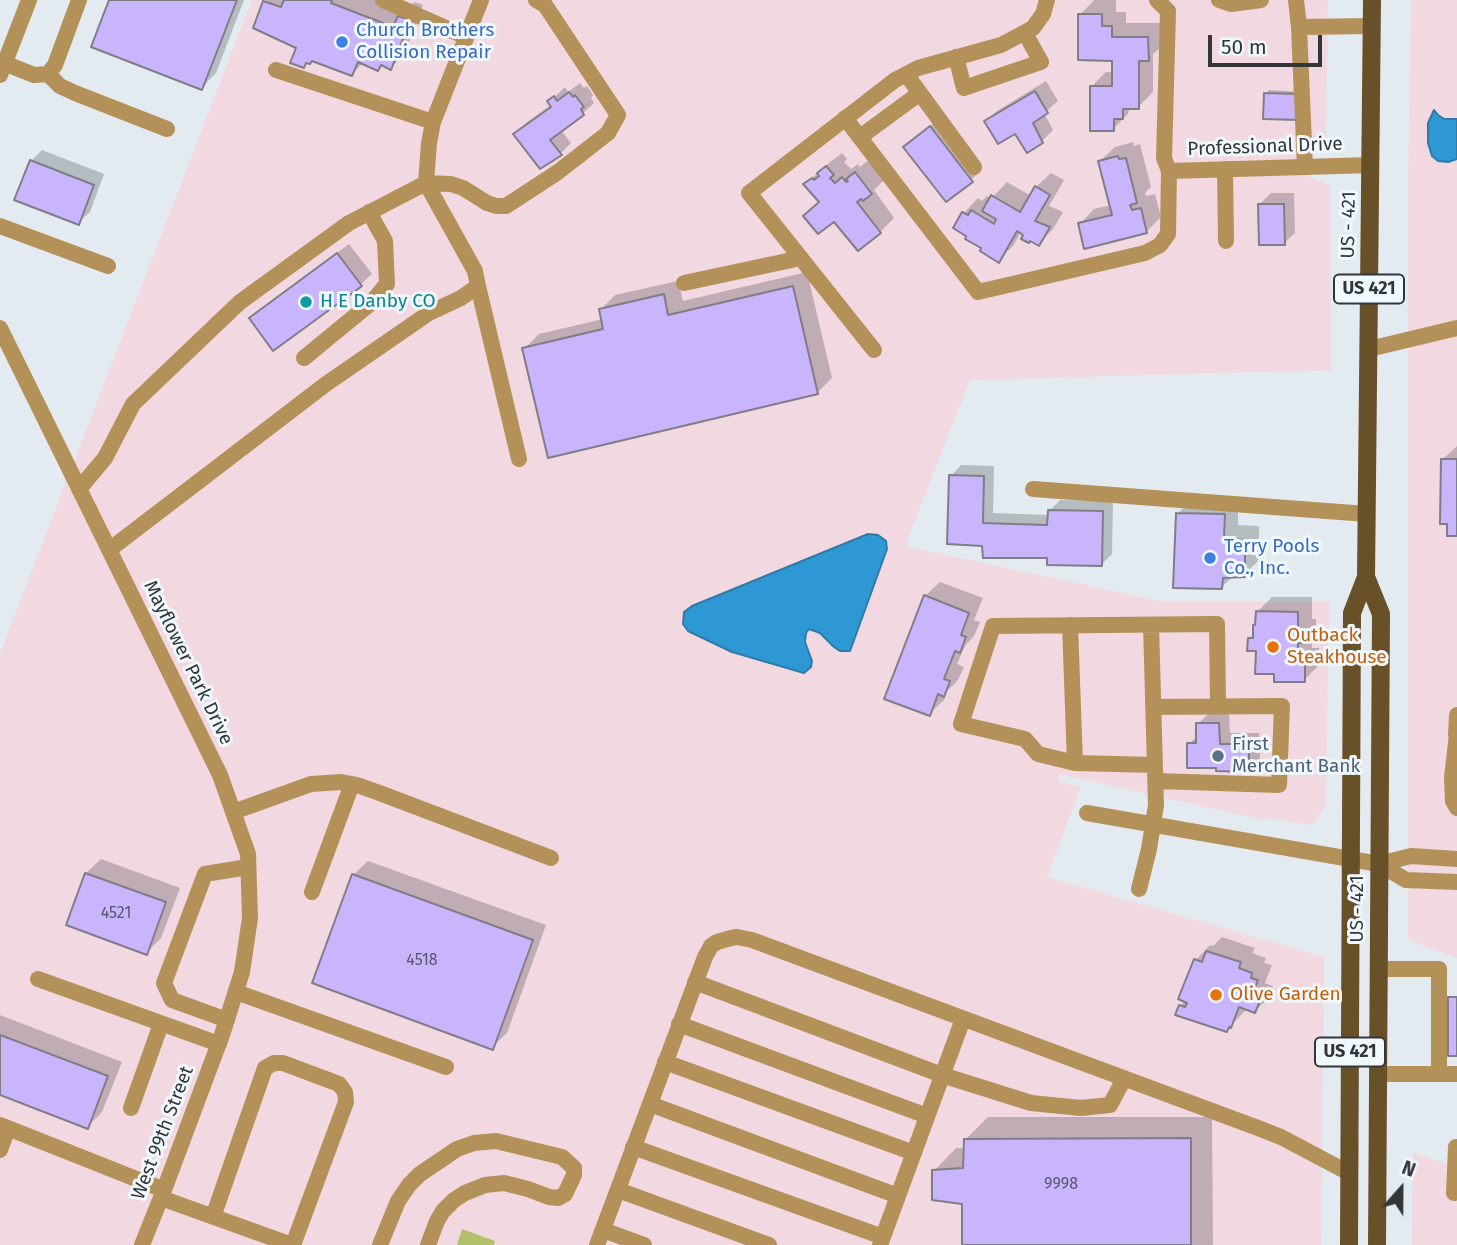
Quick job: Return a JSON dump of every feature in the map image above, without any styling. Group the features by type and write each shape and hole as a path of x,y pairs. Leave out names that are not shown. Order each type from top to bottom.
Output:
{"main road":[{"name":"US - 421","path":"1349,1245 1352,613 1366,577 1373,0"},
{"name":"US - 421","path":"1366,577 1381,614 1377,1245"}],"street":[{"path":"29,0 2,69 34,75 48,74 55,65 79,0"},
{"path":"383,0 466,37"},
{"path":"481,0 433,122 426,183 475,271 519,458"},
{"path":"79,489 104,458 133,404 240,302 349,223 426,183 451,184 487,203 506,206 558,172 608,133 618,115 545,5 536,0"},
{"path":"874,350 749,193 895,80 918,68 1002,46 1033,29 1047,0"},
{"name":"Professional Drive","path":"1157,0 1168,11 1164,158 1169,171 1371,165"},
{"path":"1219,0 1231,4 1261,0"},
{"path":"1296,0 1305,167"},
{"path":"1299,27 1372,26"},
{"path":"956,57 964,88 1041,61 1025,33"},
{"path":"276,70 433,122"},
{"path":"48,74 60,86 75,93 167,129"},
{"path":"906,74 974,167"},
{"path":"860,137 920,93"},
{"path":"845,118 978,292 1145,253 1160,245 1168,233 1169,171"},
{"path":"1224,169 1226,241"},
{"path":"304,358 371,303 387,284 385,241 369,212"},
{"path":"0,226 108,266"},
{"path":"684,283 801,258"},
{"path":"109,550 326,384 429,313 461,298 478,286"},
{"name":"Mayflower Park Drive","path":"0,328 220,775 248,854 250,918 242,972 223,1033"},
{"path":"1369,349 1457,328"},
{"path":"1033,489 1367,514"},
{"path":"1153,707 1282,706 1279,785 1075,762 1038,754 1025,739 961,724 993,626 1217,624 1218,706"},
{"path":"1070,625 1075,762"},
{"path":"1139,889 1156,805 1151,625"},
{"path":"1457,715 1452,777 1453,801 1457,808"},
{"path":"233,812 311,784 352,784 551,858"},
{"path":"312,892 352,784"},
{"path":"1087,813 1379,864 1406,880 1457,882"},
{"path":"1379,864 1411,856 1457,859"},
{"path":"223,1033 172,1000 164,983 205,874 248,867"},
{"path":"644,1245 600,1237 705,957 711,946 724,939 737,937 752,940 1281,1137 1349,1172"},
{"path":"1378,969 1439,969 1439,1074"},
{"path":"38,979 161,1024 223,1033"},
{"path":"695,982 942,1075 1031,1103 1081,1108 1110,1105 1124,1079"},
{"path":"236,992 446,1067"},
{"path":"633,1147 882,1241 963,1019"},
{"path":"131,1108 161,1024"},
{"path":"679,1024 927,1116"},
{"name":"West 99th Street","path":"142,1245 223,1033"},
{"path":"665,1062 914,1153"},
{"path":"0,1150 4,1127 213,1217 292,1245 346,1102 345,1092 338,1084 283,1063 274,1063 265,1068 213,1217"},
{"path":"1378,1074 1457,1074"},
{"path":"650,1104 898,1196"},
{"path":"380,1245 398,1201 409,1185 429,1167 457,1149 474,1143 496,1141 562,1157 574,1168 570,1185 565,1194 558,1198 504,1183 485,1185 465,1193 443,1211 428,1245"},
{"path":"1454,1193 1456,1147"},
{"path":"618,1190 769,1245"}],"shaded area":[{"path":"252,0 1328,0 1326,140 1311,149 1311,178 1330,185 1331,370 970,380 905,546 1164,602 1329,602 1326,806 1312,825 1263,820 1059,774 1058,781 1081,787 1047,877 1324,957 1321,1245 0,1245 0,653"},
{"path":"1411,0 1457,0 1457,958 1408,940 1408,175"},
{"path":"1413,1152 1457,1168 1457,1245 1412,1245"}],"green space":[{"path":"462,1229 495,1241 494,1245 457,1245"}],"water":[{"path":"1434,110 1444,119 1457,119 1457,159 1438,161 1432,156 1428,143 1428,123"},
{"path":"868,534 878,535 886,541 887,549 850,651 840,651 820,633 809,629 805,642 812,661 811,667 804,673 732,652 688,631 683,624 684,612 692,606"}],"building":[{"path":"109,0 237,0 202,90 91,47"},
{"name":"Church Brothers Collision Repair","path":"284,0 332,0 331,3 393,27 398,16 410,20 391,70 381,65 378,71 358,62 352,76 312,61 310,64 306,63 304,68 290,63 296,48 253,28 263,1 281,7"},
{"path":"1078,14 1102,14 1102,26 1112,26 1112,37 1148,37 1149,61 1139,61 1139,109 1123,109 1123,119 1114,119 1114,131 1090,131 1090,86 1112,86 1112,61 1078,60"},
{"path":"1035,91 1048,113 1033,123 1043,143 1027,153 1015,134 998,144 984,121"},
{"path":"569,92 573,97 575,95 584,107 581,109 584,115 550,140 562,155 540,169 513,134 551,107 547,101 554,96 557,101"},
{"path":"1264,93 1301,94 1300,120 1263,119"},
{"path":"930,126 973,182 946,202 903,147"},
{"path":"1118,156 1119,159 1126,158 1137,203 1130,205 1132,210 1141,208 1147,233 1084,249 1078,223 1112,215 1098,161"},
{"path":"30,160 94,185 79,225 14,200"},
{"path":"826,166 834,175 830,178 835,183 842,177 848,181 846,179 855,172 872,194 857,202 881,233 858,251 834,222 818,234 803,216 819,202 803,184 812,178 814,180 819,176 817,173"},
{"path":"1035,186 1050,195 1035,221 1050,227 1039,246 1021,239 1023,235 1017,231 999,263 953,228 962,212 968,215 971,210 994,224 996,219 982,211 991,195 1020,212"},
{"path":"1258,204 1284,204 1285,245 1259,245"},
{"name":"H E Danby CO","path":"337,253 362,286 273,351 249,318"},
{"path":"793,286 818,394 548,458 522,348 603,329 599,309 664,294 668,315"},
{"path":"1441,459 1457,459 1457,536 1447,536 1447,524 1440,524"},
{"path":"949,475 984,476 983,523 1047,525 1048,510 1103,511 1102,566 1047,565 1047,558 983,558 982,546 947,544"},
{"name":"Terry Pools Co., Inc.","path":"1176,513 1225,514 1224,539 1245,540 1245,577 1223,578 1222,589 1173,588"},
{"path":"924,595 969,613 961,635 966,637 960,653 955,651 944,679 950,681 944,697 938,694 930,716 884,699"},
{"name":"Outback Steakhouse","path":"1256,611 1298,612 1298,633 1302,633 1302,643 1298,643 1298,662 1305,662 1305,682 1274,682 1274,674 1255,674 1256,651 1247,651 1248,638 1253,638"},
{"name":"First Merchant Bank","path":"1196,723 1219,723 1220,744 1249,744 1249,772 1187,768 1187,743 1196,743"},
{"path":"85,873 166,902 147,955 66,925"},
{"path":"352,874 533,940 493,1050 312,983"},
{"name":"Olive Garden","path":"1206,951 1241,962 1239,968 1252,973 1251,978 1258,980 1251,998 1260,1001 1255,1013 1239,1007 1227,1032 1175,1015 1179,1005 1185,1007 1187,1003 1178,999 1194,959 1202,962"},
{"path":"1448,997 1457,997 1457,1056 1448,1056"},
{"path":"0,1035 108,1076 88,1129 0,1095"},
{"path":"1191,1138 1191,1245 962,1245 962,1204 932,1200 932,1170 963,1168 964,1139"}],"place":[{"name":"Church Brothers Collision Repair","path":"342,42"},
{"name":"H E Danby CO","path":"306,302"},
{"name":"Terry Pools Co., Inc.","path":"1210,558"},
{"name":"Outback Steakhouse","path":"1273,647"},
{"name":"First Merchant Bank","path":"1218,756"},
{"name":"Olive Garden","path":"1216,995"}]}
